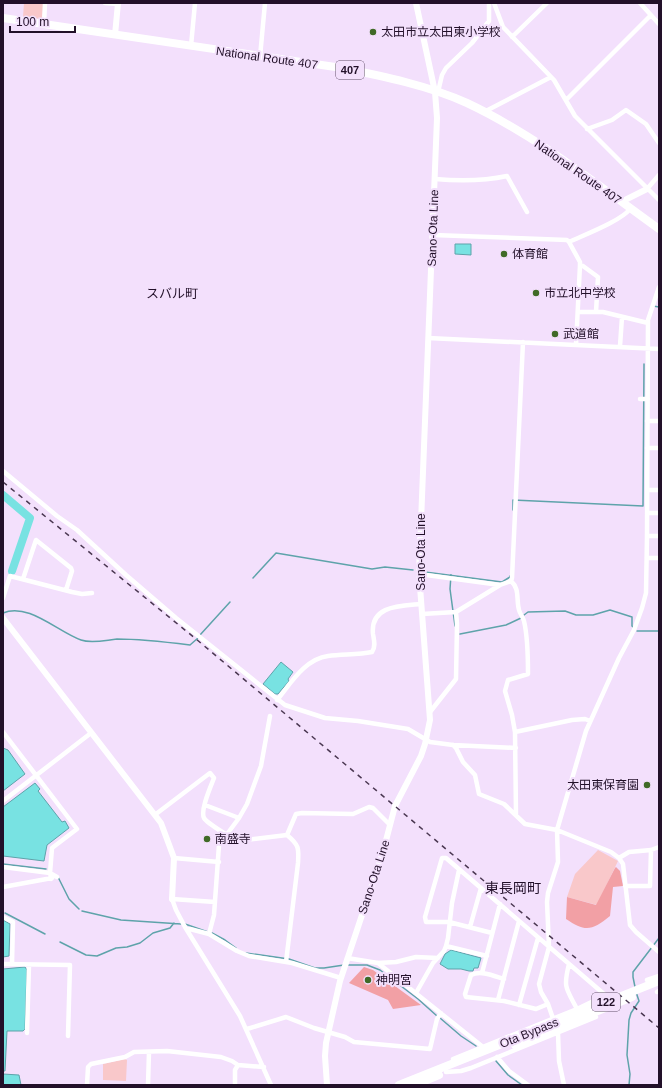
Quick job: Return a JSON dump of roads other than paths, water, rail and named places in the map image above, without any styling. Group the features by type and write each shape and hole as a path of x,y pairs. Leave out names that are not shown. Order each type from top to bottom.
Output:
{"highway":[{"name":"National Route 407","path":"3,18 342,68 436,92 459,100 484,112 522,134 659,229"},
{"name":"Ota Bypass","path":"415,1085 445,1070 555,1026 659,981"},
{"name":"Ota Bypass","path":"555,1026 658,990"},
{"name":"Ota Bypass","path":"399,1085 425,1080"}],"main road":[{"name":"Sano-Ota Line","path":"327,1085 325,1056 328,1032 341,978 383,852 395,806 421,756 430,720 419,574 437,118 436,92 416,3"},
{"path":"115,35 118,4"},
{"path":"621,202 647,189"},
{"path":"3,618 156,814 164,827 174,858 172,899"}],"street":[{"path":"44,24 45,3"},
{"path":"105,3 118,4"},
{"path":"191,46 195,3"},
{"path":"260,57 264,3"},
{"path":"436,92 446,68 472,43 489,21 489,3"},
{"path":"494,3 503,27 551,77 575,116 659,200"},
{"path":"512,37 547,3"},
{"path":"640,3 659,24"},
{"path":"566,100 651,15"},
{"path":"484,112 551,77"},
{"path":"587,129 612,120 626,110 646,124 659,143"},
{"path":"647,189 659,175"},
{"path":"435,179 482,180 507,176 527,212"},
{"path":"569,242 615,220 627,213 630,209"},
{"path":"433,235 567,240 580,262 576,345"},
{"path":"580,265 598,277 596,312"},
{"path":"564,1085 559,1061 555,1026 548,1004 541,992 540,984 549,947 548,893 558,862 557,830 586,731 619,658 634,630 642,608 646,584 647,558 648,323 659,287"},
{"path":"578,312 603,312 648,323"},
{"path":"620,346 622,317"},
{"path":"428,338 659,348"},
{"path":"510,581 512,578 523,342"},
{"path":"640,399 648,398"},
{"path":"648,421 659,421"},
{"path":"647,448 659,448"},
{"path":"3,472 57,516 77,530 176,618 285,705 325,718 358,721 408,729 426,740 453,745 516,748"},
{"path":"647,490 659,490"},
{"path":"647,513 659,514"},
{"path":"647,536 659,536"},
{"path":"23,579 36,540 71,568 72,571 66,590"},
{"path":"647,558 659,558"},
{"path":"419,574 500,584"},
{"path":"3,598 10,576 82,594 92,593"},
{"path":"422,614 454,612 500,584 510,581"},
{"path":"510,581 515,585 519,596 518,608 524,621 528,674 508,680 505,691 515,732 516,815"},
{"path":"277,700 301,671 315,660 327,656 372,652 374,648 374,623 383,611 394,607 421,604"},
{"path":"430,712 456,679 457,624 454,612"},
{"path":"209,934 213,921 220,843 239,818 247,804 261,766 270,716"},
{"path":"515,732 572,720 585,719 590,721"},
{"path":"3,732 77,829 52,848 50,873"},
{"path":"3,801 92,733"},
{"path":"453,745 463,762 475,775 479,794 504,804 525,824 557,830 611,852 619,858 623,864 630,925 659,952"},
{"path":"156,814 210,772 214,778 203,813 204,818 227,835"},
{"path":"205,805 239,818"},
{"path":"287,835 296,814 302,813 353,814 369,807 373,808 390,825"},
{"path":"220,843 287,835 296,842 299,850 286,962"},
{"path":"619,858 629,852 651,850 659,847"},
{"path":"626,886 650,886 651,850"},
{"path":"174,858 218,862"},
{"path":"492,933 449,922 426,922 425,917 441,860 446,858 604,994 603,997 577,1009 555,1026 497,1057 465,1070 445,1070 448,1062 483,1047 555,1026 596,1017"},
{"path":"3,867 50,873 57,877 3,887"},
{"path":"416,993 433,963 446,946 459,870"},
{"path":"470,927 481,888"},
{"path":"215,902 172,899 179,917 247,1029 271,1085"},
{"path":"482,973 500,904"},
{"path":"3,916 13,922 12,964"},
{"path":"498,1000 519,921"},
{"path":"187,930 190,929 209,934 244,954 286,962 341,978"},
{"path":"519,1005 538,938"},
{"path":"446,946 487,956"},
{"path":"347,958 378,963 396,962 416,957 438,958"},
{"path":"378,963 483,1047"},
{"path":"3,964 70,965 68,1036"},
{"path":"569,964 565,980 566,988 577,1009"},
{"path":"27,1033 29,965"},
{"path":"504,979 482,973 474,974 471,976 465,994 466,997 498,1000 536,1008 548,1004"},
{"path":"647,980 659,976"},
{"path":"247,1029 286,1017 314,1028 359,1042 430,1049 437,1019 441,1013"},
{"path":"87,1085 88,1067 91,1064 125,1057 132,1052 184,1052 221,1057 238,1065 264,1067"},
{"path":"148,1085 149,1052"},
{"path":"497,1057 509,1071 528,1085"},
{"path":"235,1085 235,1070 238,1065"}],"waterway":[{"path":"653,306 659,307"},
{"path":"513,510 513,500 643,506 644,364"},
{"path":"3,495 30,518 12,571"},
{"path":"253,578 276,553 372,569 385,567 413,570"},
{"path":"425,572 502,582 510,576"},
{"path":"451,575 450,589 455,626"},
{"path":"200,635 230,602"},
{"path":"524,615 528,612 565,611 576,615 593,615 610,610 632,617 633,627"},
{"path":"3,613 22,611 43,619 72,636 85,641 94,642 126,639 190,645 198,638"},
{"path":"460,634 506,625 521,618"},
{"path":"637,631 659,631"},
{"path":"3,864 46,869"},
{"path":"58,877 69,899 79,909"},
{"path":"82,911 121,920 181,924"},
{"path":"5,913 45,934"},
{"path":"60,942 86,955 97,956 116,948 127,947 140,943 153,933 170,928 174,923"},
{"path":"185,924 208,932"},
{"path":"212,933 236,948"},
{"path":"635,987 633,972 659,938"},
{"path":"246,953 289,959 315,968 344,965"},
{"path":"348,965 367,965 380,970 418,999 437,1016"},
{"path":"629,1085 630,1074 627,1055 629,1020 631,1013 639,1001 636,992"},
{"path":"440,1018 461,1036 476,1046"},
{"path":"496,1061 508,1075 522,1085"}],"railway":[{"path":"3,482 196,639 659,1028"}],"place":[{"name":"太田市立太田東小学校","path":"373,32"},
{"name":"体育館","path":"504,254"},
{"name":"市立北中学校","path":"536,293"},
{"name":"武道館","path":"555,334"},
{"name":"太田東保育園","path":"647,785"},
{"name":"南盛寺","path":"207,839"},
{"name":"神明宮","path":"368,980"}],"district":[{"name":"スバル町","path":"172,293"},
{"name":"東長岡町","path":"513,888"}]}
